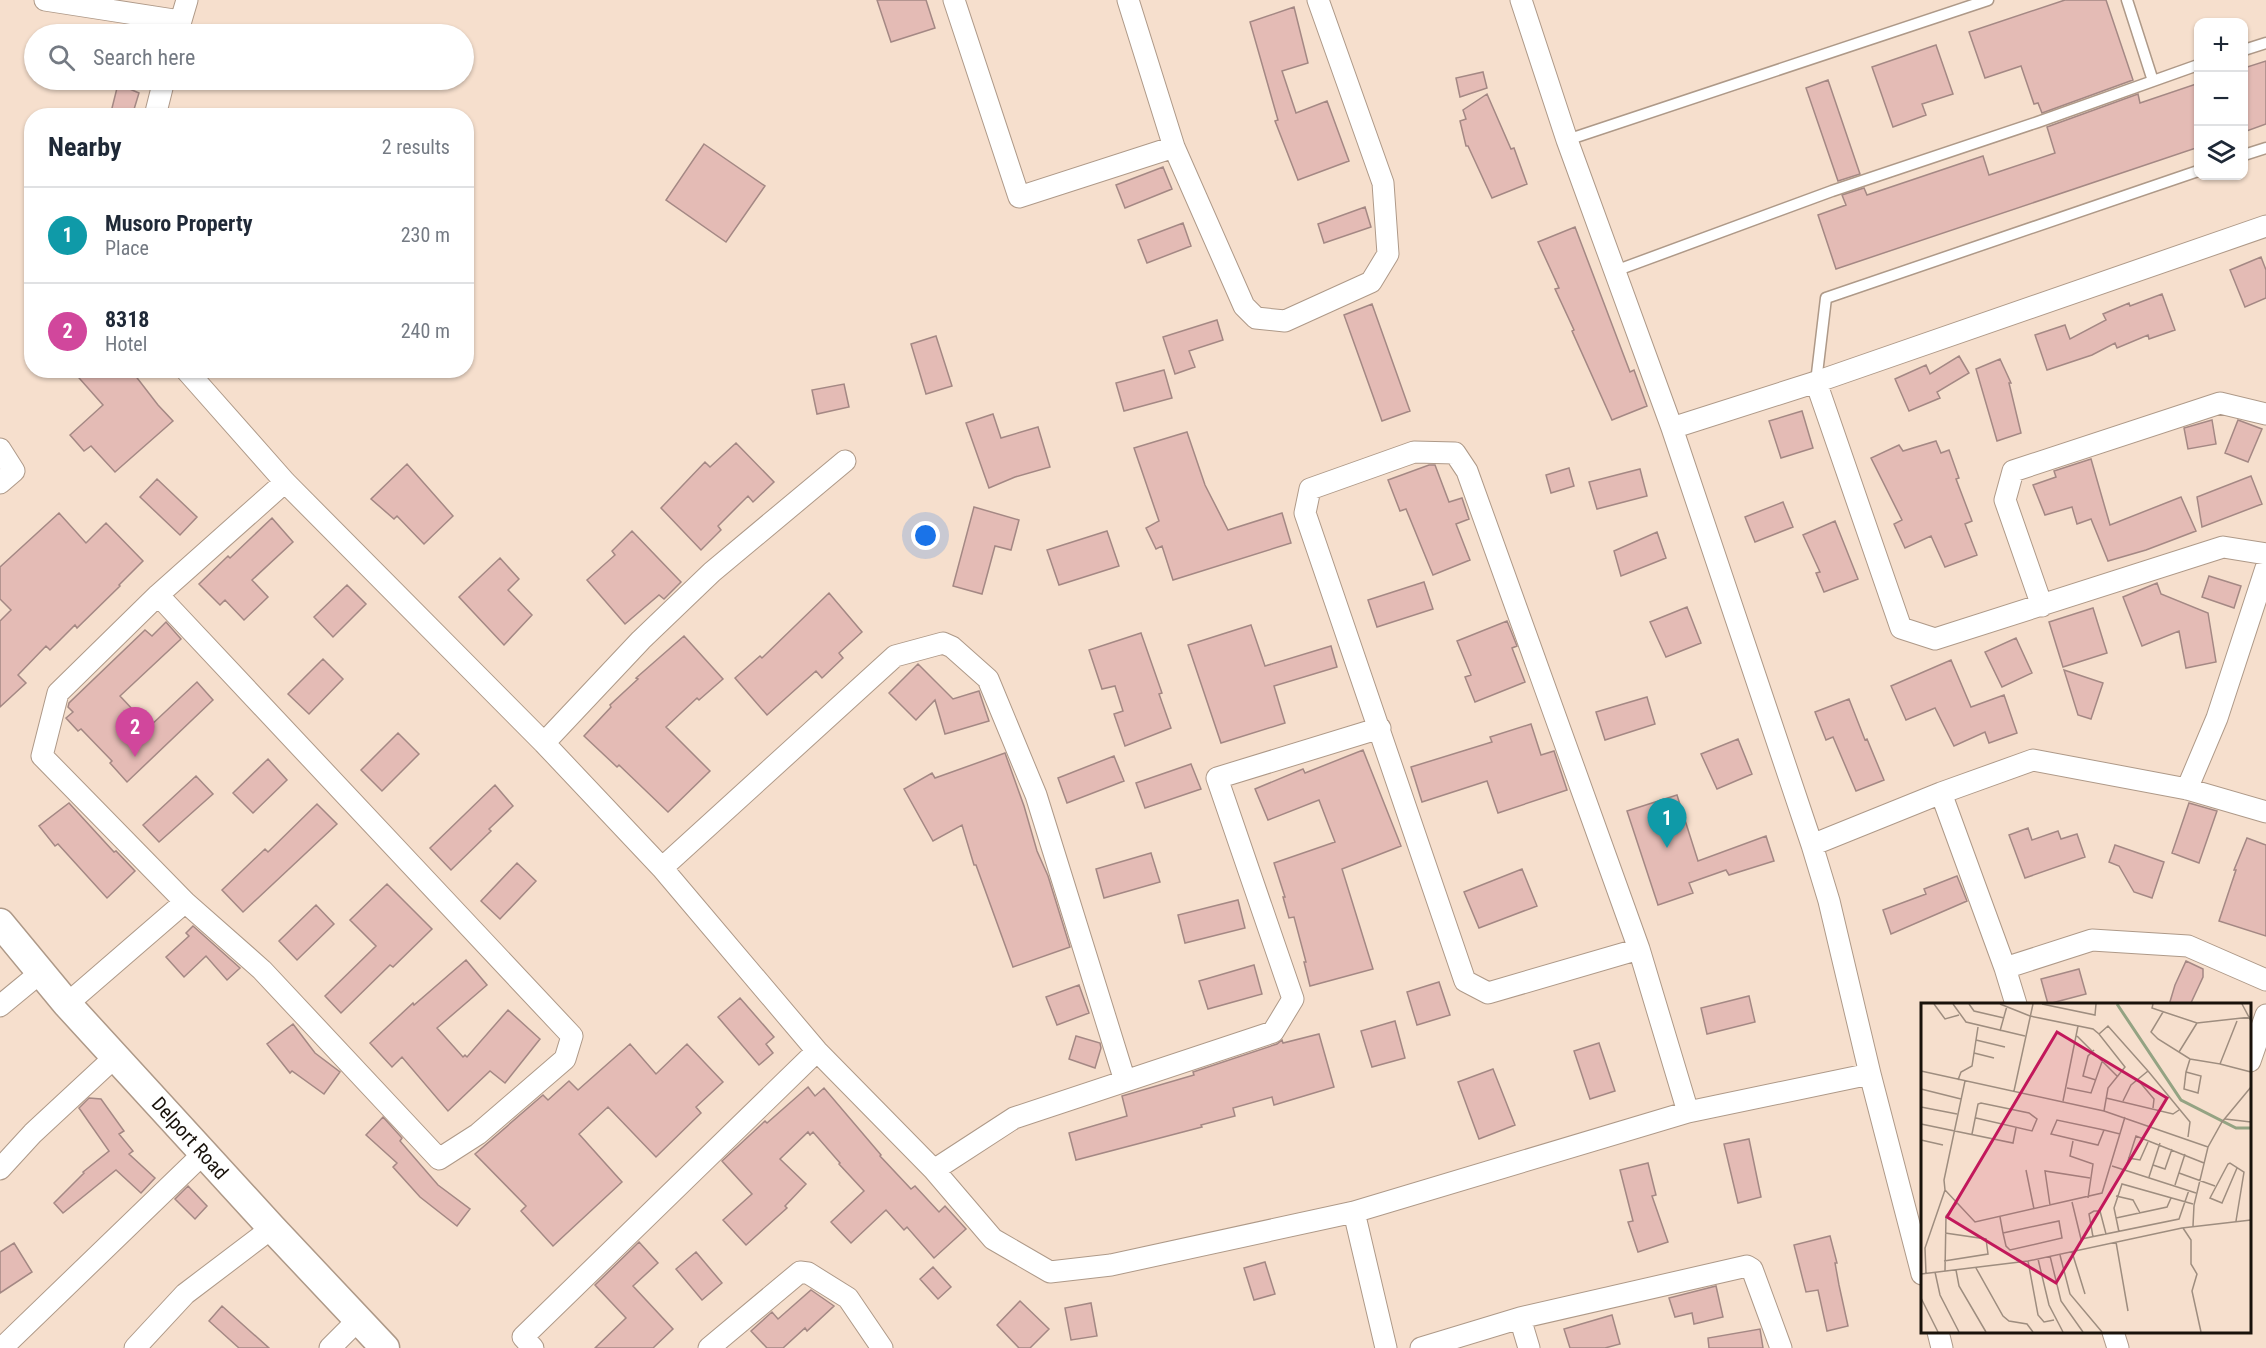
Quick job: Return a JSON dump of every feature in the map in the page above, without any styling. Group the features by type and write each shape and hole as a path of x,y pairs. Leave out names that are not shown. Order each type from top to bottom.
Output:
{"main road":[{"name":"Delport Road","path":"0,923 67,1004 385,1348"}],"street":[{"path":"45,0 160,24"},
{"path":"180,24 187,0"},
{"path":"954,0 1019,196 1174,147"},
{"path":"1128,0 1174,147 1244,306 1256,318 1285,321 1371,282 1388,254 1383,183 1318,0"},
{"path":"1521,0 1567,140 1672,428 1812,845 1921,1266"},
{"path":"156,108 161,90"},
{"path":"1672,428 1816,382 2266,226"},
{"path":"193,378 285,482 544,743 662,868 817,1051 934,1170 993,1239 1050,1272 1111,1265 1354,1212 1688,1112 1870,1074"},
{"path":"1816,382 1900,628 1935,639 2223,547 2266,554"},
{"path":"2042,606 2005,500 2013,471 2220,403 2266,414"},
{"path":"0,449 14,471 0,483"},
{"path":"1639,949 1488,993 1465,981 1305,513 1310,489 1414,452 1455,453 1467,471 1639,949 1688,1112"},
{"path":"544,743 641,640 712,572 845,461"},
{"path":"158,595 572,1036 565,1059 478,1134 439,1159 262,970 185,902 42,756 58,693 158,595 285,482"},
{"path":"2187,789 2217,718 2266,568"},
{"path":"662,868 895,656 943,643 952,647 988,679 1035,795 1125,1081"},
{"path":"934,1170 1014,1118 1273,1032 1293,999 1217,778 1380,728"},
{"path":"1812,845 1941,793 2033,760 2187,789 2266,812"},
{"path":"1941,793 2005,968 2015,1003"},
{"path":"67,1004 185,902"},
{"path":"2005,968 2092,940 2188,946 2266,980"},
{"path":"0,1006 40,973"},
{"path":"2251,1058 2266,1015"},
{"path":"533,1348 523,1336 817,1051"},
{"path":"0,1170 33,1133 116,1056"},
{"path":"2,1348 204,1152"},
{"path":"1354,1212 1386,1348"},
{"path":"135,1348 185,1294 272,1228"},
{"path":"1421,1348 1520,1318 1746,1266 1752,1269 1781,1348"},
{"path":"710,1348 800,1272 808,1273 848,1298 882,1348"},
{"path":"1520,1318 1529,1348"},
{"path":"330,1348 359,1319"},
{"path":"1938,1333 1942,1348"},
{"path":"2113,1333 2118,1348"}],"lane":[{"path":"1567,140 1988,0"},
{"path":"2127,0 2153,81"},
{"path":"2248,49 2266,43"},
{"path":"1615,271 1832,192 2194,67"},
{"path":"2248,154 2266,148"},
{"path":"1816,382 1826,298 2194,173"}],"building":[{"path":"877,0 926,0 935,28 891,42"},
{"path":"2065,0 2106,0 2133,80 2042,113 2038,103 2034,104 2021,66 1985,78 1969,32"},
{"path":"1294,7 1308,63 1282,71 1296,113 1327,101 1349,161 1298,180 1275,121 1278,120 1250,22"},
{"path":"1936,45 1953,94 1922,104 1926,115 1893,127 1872,67"},
{"path":"2266,61 2266,124 2248,131 2248,72 2248,67"},
{"path":"1483,72 1487,88 1460,97 1456,78"},
{"path":"1828,80 1860,174 1838,181 1806,88"},
{"path":"2194,85 2194,149 1836,269 1818,215 1846,205 1842,195 1864,188 1867,195 1983,156 1989,175 2055,153 2047,127 2138,94 2140,103"},
{"path":"116,90 132,90 139,93 134,108 112,108"},
{"path":"1487,94 1511,149 1514,148 1527,184 1492,198 1466,146 1460,121 1466,119 1463,110"},
{"path":"704,144 765,186 726,242 666,200"},
{"path":"1163,167 1172,189 1125,208 1116,185"},
{"path":"1365,207 1371,227 1324,243 1318,224"},
{"path":"1183,223 1191,246 1147,263 1138,240"},
{"path":"1575,227 1630,372 1634,370 1647,406 1612,420 1572,331 1574,330 1555,289 1559,288 1538,242"},
{"path":"2261,257 2266,270 2266,298 2245,307 2230,270"},
{"path":"2162,294 2175,330 2149,339 2148,335 2117,348 2115,343 2092,355 2047,370 2035,335 2065,325 2070,339 2106,320 2103,314 2129,303 2130,306"},
{"path":"1372,304 1410,411 1382,421 1344,315"},
{"path":"1217,320 1223,340 1189,351 1195,367 1175,374 1163,337"},
{"path":"936,336 952,386 926,394 911,344"},
{"path":"1959,356 1969,373 1937,392 1940,398 1909,411 1895,379 1926,365 1930,374"},
{"path":"2000,359 2011,383 2009,383 2021,433 1997,441 1976,369"},
{"path":"1164,370 1172,398 1124,411 1116,383"},
{"path":"79,378 137,378 173,421 115,472 91,446 84,451 70,435 103,405"},
{"path":"844,384 849,407 817,414 812,390"},
{"path":"1802,411 1813,448 1781,458 1769,421"},
{"path":"993,414 1001,438 1038,427 1050,467 1015,477 989,488 966,423"},
{"path":"2212,420 2216,444 2188,449 2184,428"},
{"path":"2238,420 2262,429 2248,462 2225,453"},
{"path":"1187,432 1205,485 1228,530 1282,513 1291,543 1173,580 1162,546 1156,549 1146,528 1159,521 1134,448"},
{"path":"1936,441 1941,453 1949,450 1959,478 1956,479 1972,521 1965,524 1977,555 1945,567 1931,536 1905,548 1894,524 1902,520 1871,458 1899,445 1903,451"},
{"path":"736,443 774,482 753,502 748,496 718,526 721,530 701,550 661,508 705,462 710,467"},
{"path":"2091,459 2110,525 2181,497 2196,531 2146,550 2108,561 2091,519 2077,524 2072,507 2045,515 2033,485 2056,477 2054,471"},
{"path":"407,464 453,516 424,544 397,516 394,519 371,499"},
{"path":"1429,465 1435,465 1449,502 1462,498 1469,519 1456,524 1470,560 1433,575 1406,509 1400,511 1388,480"},
{"path":"1569,468 1574,486 1551,493 1546,475"},
{"path":"1640,469 1647,496 1597,509 1589,482"},
{"path":"2251,476 2262,504 2202,527 2197,497"},
{"path":"157,479 197,517 180,535 140,497"},
{"path":"1783,502 1793,527 1755,542 1745,517"},
{"path":"974,507 1019,520 1011,550 995,546 982,594 953,586"},
{"path":"59,513 86,543 106,523 143,561 77,628 75,625 50,650 46,646 18,675 26,683 0,707 0,621 11,610 0,599 0,567"},
{"path":"272,518 293,542 252,580 268,597 244,620 225,600 220,605 199,584"},
{"path":"1835,521 1858,579 1824,592 1816,573 1820,572 1803,535"},
{"path":"632,531 681,582 664,599 659,595 625,624 587,580 615,555 612,551"},
{"path":"1107,531 1119,566 1059,585 1047,550"},
{"path":"1657,532 1666,558 1621,576 1614,551"},
{"path":"500,558 519,579 508,590 532,615 504,645 459,597"},
{"path":"2209,576 2241,586 2234,608 2202,597"},
{"path":"1424,582 1433,609 1377,627 1368,600"},
{"path":"2157,583 2161,594 2208,613 2216,662 2186,668 2179,631 2142,646 2123,597"},
{"path":"347,585 366,604 333,637 314,617"},
{"path":"829,593 862,632 839,653 843,658 822,678 816,671 767,715 735,678 760,656 762,658"},
{"path":"1687,607 1701,643 1666,657 1650,622"},
{"path":"2093,608 2107,653 2063,667 2049,622"},
{"path":"1507,621 1517,646 1512,648 1525,682 1475,702 1465,677 1471,675 1457,641"},
{"path":"166,622 181,639 120,696 149,727 197,682 213,700 127,782 110,763 112,761 81,729 78,731 66,718 73,712 68,707 69,703 145,630 152,636"},
{"path":"1251,625 1265,666 1331,646 1337,667 1274,686 1285,723 1221,743 1188,645"},
{"path":"1141,633 1162,693 1159,694 1171,728 1125,746 1114,714 1123,711 1115,686 1102,689 1089,650"},
{"path":"684,636 723,679 699,700 697,698 666,727 710,771 668,812 619,765 617,767 584,736 611,707 610,705 638,679 636,678"},
{"path":"2016,638 2032,673 2002,687 1985,652"},
{"path":"323,659 343,679 309,714 288,694"},
{"path":"1951,660 1971,707 2004,695 2017,733 1989,743 1985,732 1954,746 1935,708 1906,720 1891,686"},
{"path":"918,664 953,699 979,691 989,721 945,734 935,700 916,720 889,693"},
{"path":"2064,670 2103,683 2091,719 2078,715"},
{"path":"1647,697 1655,724 1605,740 1596,712"},
{"path":"1849,699 1884,780 1856,791 1833,737 1826,740 1815,712"},
{"path":"1531,724 1541,755 1554,751 1567,790 1498,813 1487,781 1422,802 1411,767 1492,742 1490,737"},
{"path":"398,733 419,754 382,791 361,770"},
{"path":"1738,739 1752,774 1717,789 1701,754"},
{"path":"1363,750 1401,846 1342,869 1373,969 1310,986 1294,917 1289,918 1274,863 1335,842 1319,800 1268,820 1255,789 1303,769 1305,773"},
{"path":"1005,753 1070,947 1013,967 976,865 974,865 962,825 933,841 904,789 932,773 935,778"},
{"path":"1114,756 1124,781 1067,803 1058,778"},
{"path":"268,759 287,780 253,813 233,793"},
{"path":"1191,764 1201,789 1145,808 1136,783"},
{"path":"196,776 213,794 159,842 143,825"},
{"path":"495,785 513,806 451,870 430,848"},
{"path":"1677,795 1698,861 1766,836 1774,861 1729,875 1726,870 1689,883 1693,893 1658,905 1627,811"},
{"path":"69,803 114,852 116,851 135,871 107,898 58,844 55,846 39,826"},
{"path":"2189,803 2217,811 2199,863 2172,853"},
{"path":"317,804 337,824 243,912 222,890 265,849 268,852"},
{"path":"2028,828 2032,840 2058,831 2061,839 2077,834 2085,857 2025,878 2009,835"},
{"path":"2247,838 2266,845 2266,936 2219,921 2236,870 2234,870"},
{"path":"2115,845 2164,862 2152,898 2134,892 2119,866 2109,862"},
{"path":"1151,853 1160,882 1104,898 1096,869"},
{"path":"517,863 536,881 500,919 481,901"},
{"path":"1522,869 1537,906 1479,928 1464,892"},
{"path":"1957,876 1967,901 1891,934 1883,910 1926,894 1924,889"},
{"path":"387,884 432,929 393,967 390,965 341,1013 325,996 376,946 350,920"},
{"path":"1238,900 1245,928 1185,943 1178,915"},
{"path":"316,905 334,924 297,960 279,941"},
{"path":"193,926 240,968 227,980 206,956 184,977 166,957 189,936 186,933"},
{"path":"466,960 487,985 437,1028 463,1057 465,1055 467,1057 508,1010 540,1039 505,1083 490,1071 448,1111 402,1057 392,1067 370,1043 413,1003 414,1005"},
{"path":"2186,961 2203,969 2203,977 2191,1003 2170,1003"},
{"path":"1254,965 1262,994 1208,1009 1199,981"},
{"path":"2079,969 2086,994 2048,1003 2041,979"},
{"path":"1439,982 1450,1015 1417,1025 1407,992"},
{"path":"1079,985 1089,1013 1057,1025 1046,997"},
{"path":"1749,996 1755,1022 1707,1034 1701,1008"},
{"path":"740,998 774,1037 766,1044 773,1053 759,1065 718,1017"},
{"path":"1395,1021 1405,1058 1372,1067 1361,1031"},
{"path":"293,1024 315,1053 340,1072 324,1094 292,1071 290,1073 267,1044"},
{"path":"1319,1034 1334,1087 1274,1105 1272,1097 1233,1108 1235,1116 1201,1125 1202,1127 1076,1160 1069,1133 1127,1116 1122,1096 1194,1075 1193,1072 1277,1044 1282,1040 1283,1043"},
{"path":"1076,1036 1100,1043 1101,1048 1095,1068 1069,1059"},
{"path":"1599,1043 1615,1091 1590,1099 1574,1051"},
{"path":"630,1044 656,1074 687,1044 723,1082 696,1107 701,1113 656,1157 608,1107 579,1134 622,1182 553,1246 521,1211 526,1206 475,1154 543,1095 548,1100 569,1081 578,1090"},
{"path":"1493,1069 1515,1125 1479,1139 1458,1082"},
{"path":"808,1087 815,1096 824,1088 880,1156 911,1189 915,1186 939,1212 945,1206 966,1229 934,1258 907,1227 904,1230 886,1210 851,1243 831,1222 864,1191 813,1132 810,1135 808,1132 780,1159 806,1184 785,1206 787,1208 746,1245 723,1220 752,1194 722,1161 765,1121 767,1123"},
{"path":"89,1098 101,1099 124,1131 119,1134 133,1151 129,1154 155,1178 141,1193 116,1170 63,1213 54,1203 83,1172 109,1151 79,1108"},
{"path":"383,1117 402,1138 400,1141 438,1185 470,1209 457,1226 420,1197 393,1167 397,1163 366,1135"},
{"path":"1749,1139 1761,1197 1738,1203 1724,1144"},
{"path":"1648,1163 1656,1195 1652,1196 1668,1242 1638,1252 1628,1222 1633,1221 1620,1170"},
{"path":"188,1186 207,1206 195,1219 175,1199"},
{"path":"1830,1236 1848,1326 1827,1331 1818,1290 1806,1292 1794,1245"},
{"path":"639,1242 658,1263 633,1286 673,1329 653,1348 595,1348 626,1318 595,1285"},
{"path":"14,1243 32,1272 0,1293 0,1252"},
{"path":"696,1252 722,1283 702,1300 676,1269"},
{"path":"1265,1262 1275,1294 1254,1300 1244,1268"},
{"path":"933,1267 951,1287 938,1299 920,1279"},
{"path":"1716,1286 1723,1317 1694,1324 1692,1313 1675,1317 1669,1298"},
{"path":"811,1290 834,1306 807,1331 805,1328 783,1348 767,1348 751,1331 772,1312 778,1319"},
{"path":"1020,1301 1049,1329 1030,1348 1019,1348 997,1325"},
{"path":"1091,1303 1097,1336 1071,1340 1065,1308"},
{"path":"222,1306 269,1348 239,1348 209,1321"},
{"path":"1612,1315 1620,1344 1605,1348 1570,1348 1564,1329"},
{"path":"1760,1329 1763,1348 1709,1348 1708,1338"}],"place":[{"name":"8318","path":"135,757"},
{"name":"Musoro Property","path":"1667,848"}]}
